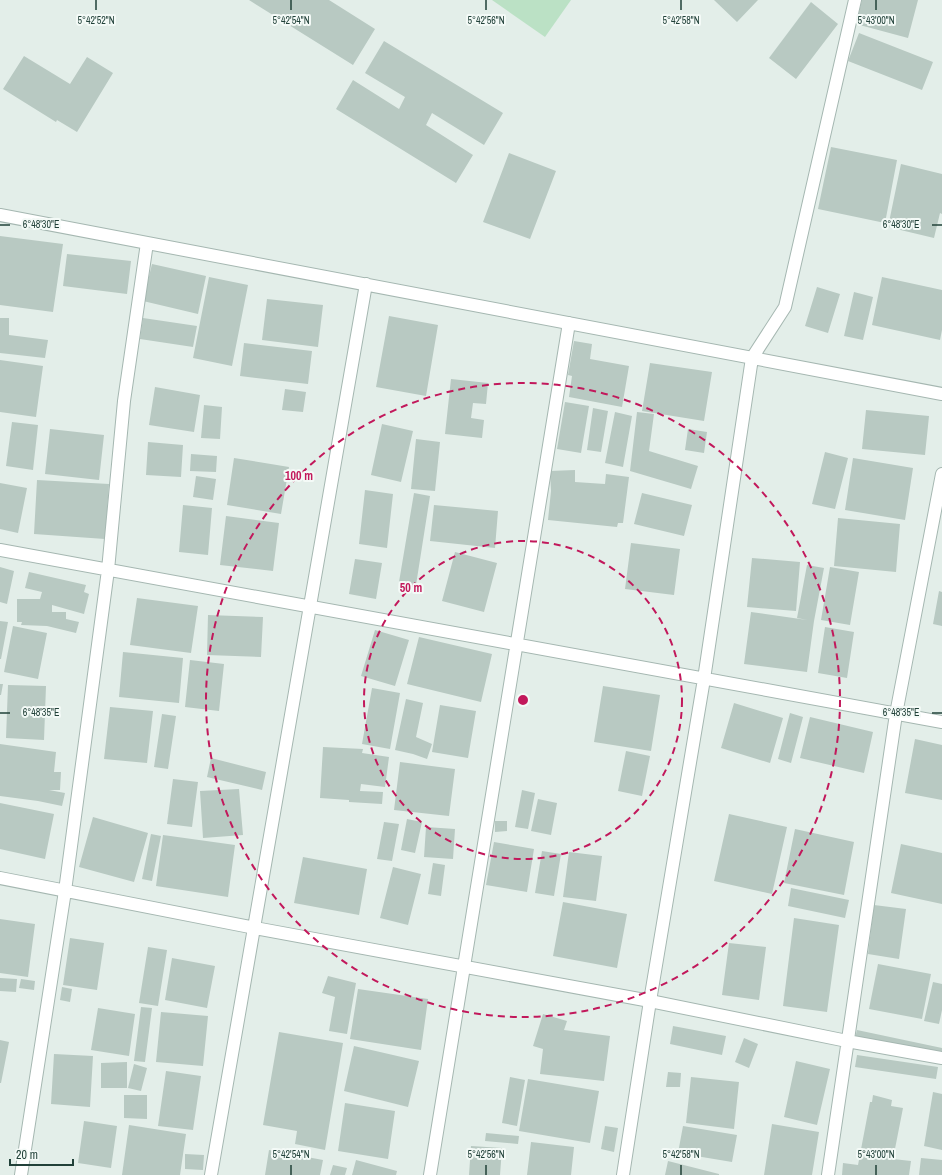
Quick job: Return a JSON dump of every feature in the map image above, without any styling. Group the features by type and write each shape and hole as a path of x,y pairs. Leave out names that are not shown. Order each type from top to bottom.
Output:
{"street":[{"path":"623,1175 650,1001 704,679 752,358 785,307 855,0"},
{"path":"0,215 942,394"},
{"path":"21,1175 65,890 108,570 124,401 147,243"},
{"path":"211,1175 366,284"},
{"path":"430,1175 569,323"},
{"path":"828,1175 896,714 942,474"},
{"path":"0,550 942,722"},
{"path":"0,878 464,968 650,1001 942,1058"}],"green space":[{"path":"492,0 571,0 545,37"}],"building":[{"path":"249,0 329,0 375,29 353,65"},
{"path":"714,0 758,0 737,22"},
{"path":"862,0 918,0 908,38 856,24"},
{"path":"811,2 838,24 796,79 769,58"},
{"path":"859,33 933,62 922,90 848,61"},
{"path":"384,41 503,113 484,145 432,113 426,125 473,155 456,183 336,109 353,80 399,109 405,97 365,73"},
{"path":"24,56 70,84 87,57 113,73 77,132 57,120 56,122 3,89"},
{"path":"831,147 897,160 885,223 818,209"},
{"path":"509,153 556,171 530,239 483,222"},
{"path":"901,164 942,174 942,214 940,213 934,238 888,227"},
{"path":"0,236 63,244 53,312 0,305"},
{"path":"67,254 131,261 127,294 63,286"},
{"path":"152,264 206,276 198,314 143,301"},
{"path":"209,277 248,285 232,366 193,358"},
{"path":"882,277 942,290 942,330 940,340 872,325"},
{"path":"817,287 840,294 828,333 805,326"},
{"path":"854,292 873,297 863,340 844,336"},
{"path":"267,299 323,305 318,347 262,340"},
{"path":"389,316 438,325 426,396 376,387"},
{"path":"0,318 9,318 9,335 48,340 45,358 0,353"},
{"path":"143,318 197,326 193,347 140,339"},
{"path":"574,341 592,344 590,359 629,366 622,407 569,397 572,376 568,375"},
{"path":"244,343 312,351 308,384 240,376"},
{"path":"0,360 43,366 36,417 0,412"},
{"path":"650,363 712,372 704,421 642,411"},
{"path":"451,379 488,383 486,404 473,403 471,418 484,420 482,438 445,434"},
{"path":"155,387 200,395 194,432 149,425"},
{"path":"285,389 306,392 303,412 282,410"},
{"path":"565,402 589,406 581,453 557,449"},
{"path":"204,405 222,407 220,439 201,438"},
{"path":"593,408 608,411 601,452 587,450"},
{"path":"866,410 929,416 925,455 862,449"},
{"path":"615,412 632,416 623,467 605,463"},
{"path":"637,412 654,414 649,451 698,466 691,489 630,471"},
{"path":"12,422 38,425 33,470 6,466"},
{"path":"382,424 413,431 401,482 371,475"},
{"path":"50,429 104,435 99,480 45,474"},
{"path":"688,429 707,432 704,453 685,450"},
{"path":"416,439 440,442 435,491 411,489"},
{"path":"148,442 183,445 181,477 146,475"},
{"path":"825,452 848,458 835,509 812,504"},
{"path":"191,454 217,456 216,472 190,471"},
{"path":"234,458 289,467 281,514 227,505"},
{"path":"853,458 913,468 905,520 845,510"},
{"path":"575,470 575,482 605,484 606,474 629,477 623,523 618,523 617,527 548,520 551,491 550,471"},
{"path":"196,476 216,479 213,500 193,497"},
{"path":"37,480 109,484 105,539 34,534"},
{"path":"0,483 27,488 18,533 0,529"},
{"path":"365,490 393,494 387,548 359,544"},
{"path":"414,493 430,496 416,585 399,582"},
{"path":"642,493 692,505 684,536 634,524"},
{"path":"183,505 212,508 208,555 179,552"},
{"path":"434,505 498,511 495,548 430,541"},
{"path":"226,516 279,523 273,571 220,565"},
{"path":"838,518 900,524 896,572 834,566"},
{"path":"631,543 680,549 674,595 625,589"},
{"path":"455,552 497,563 484,612 442,601"},
{"path":"752,558 800,562 796,611 747,607"},
{"path":"355,559 382,563 376,599 349,594"},
{"path":"807,565 824,568 814,621 807,672 744,664 751,612 807,620 797,618"},
{"path":"0,567 14,571 7,604 0,602"},
{"path":"830,567 859,572 850,625 821,620"},
{"path":"29,572 86,585 84,592 89,594 84,614 52,605 52,612 66,612 66,619 79,622 76,633 47,626 21,625 22,622 17,622 17,599 40,599 42,592 25,588"},
{"path":"939,591 942,592 942,626 933,624"},
{"path":"137,598 198,606 191,653 130,645"},
{"path":"208,615 263,617 261,657 207,655"},
{"path":"0,621 8,622 1,659 0,659"},
{"path":"13,626 47,633 38,679 4,672"},
{"path":"825,627 854,632 847,678 818,673"},
{"path":"375,630 409,640 395,686 361,676"},
{"path":"419,637 492,654 481,702 407,684"},
{"path":"123,652 183,658 179,703 119,697"},
{"path":"190,660 224,664 219,711 185,707"},
{"path":"0,684 3,684 1,695 0,695"},
{"path":"8,685 46,686 44,740 6,738"},
{"path":"603,686 660,695 651,751 594,742"},
{"path":"372,688 400,693 390,749 362,744"},
{"path":"406,699 423,703 416,737 432,744 427,759 395,750"},
{"path":"734,703 783,718 770,763 721,748"},
{"path":"440,705 476,711 468,758 432,752"},
{"path":"110,707 153,711 147,763 104,759"},
{"path":"790,713 803,717 791,763 778,759"},
{"path":"162,714 176,716 168,769 154,767"},
{"path":"810,717 873,732 864,773 800,758"},
{"path":"915,739 942,745 942,800 905,793"},
{"path":"0,744 56,752 54,772 61,772 60,790 49,790 65,793 62,806 0,796"},
{"path":"323,747 363,749 362,753 389,757 385,787 361,784 360,791 383,792 382,804 320,798"},
{"path":"626,751 650,756 642,796 618,791"},
{"path":"211,758 266,772 262,790 207,777"},
{"path":"400,762 455,769 449,816 394,810"},
{"path":"173,779 198,782 192,827 167,824"},
{"path":"239,789 243,835 203,838 200,791"},
{"path":"522,790 535,793 528,829 515,827"},
{"path":"538,799 557,803 551,835 531,831"},
{"path":"0,803 54,814 45,859 0,849"},
{"path":"729,814 787,827 772,894 714,881"},
{"path":"93,817 148,833 134,882 79,867"},
{"path":"407,819 422,822 415,853 401,850"},
{"path":"495,821 507,821 507,831 495,832"},
{"path":"384,822 399,824 392,861 377,859"},
{"path":"426,827 455,829 453,859 424,857"},
{"path":"795,829 854,842 844,895 784,883"},
{"path":"151,834 161,836 152,881 142,879"},
{"path":"163,835 235,845 228,897 156,886"},
{"path":"494,842 534,849 527,892 486,885"},
{"path":"901,844 942,853 942,904 891,893"},
{"path":"542,851 561,854 554,896 535,893"},
{"path":"569,852 602,856 596,901 563,897"},
{"path":"303,857 367,869 359,915 294,903"},
{"path":"433,863 445,865 441,896 428,894"},
{"path":"393,867 421,874 408,925 380,918"},
{"path":"791,888 849,900 845,918 788,906"},
{"path":"563,902 627,914 617,968 553,956"},
{"path":"874,905 906,909 899,959 868,954"},
{"path":"794,918 839,925 827,1012 783,1006"},
{"path":"0,919 35,924 28,977 0,973"},
{"path":"70,938 104,943 97,990 63,985"},
{"path":"729,943 766,947 759,1000 722,995"},
{"path":"148,947 167,950 158,1006 139,1003"},
{"path":"172,958 215,966 207,1008 165,1000"},
{"path":"878,964 931,974 922,1019 869,1009"},
{"path":"328,976 356,983 347,1034 329,1031 335,997 322,993"},
{"path":"0,978 17,979 16,992 0,991"},
{"path":"21,979 35,981 34,990 19,988"},
{"path":"933,982 942,984 942,1010 939,1024 924,1021"},
{"path":"62,987 72,989 70,1002 60,1000"},
{"path":"358,989 428,999 421,1050 350,1039"},
{"path":"141,1007 152,1008 145,1062 134,1061"},
{"path":"98,1008 135,1014 129,1056 91,1050"},
{"path":"161,1012 208,1016 203,1066 156,1062"},
{"path":"543,1014 567,1021 564,1030 610,1036 604,1081 540,1074 543,1049 533,1046"},
{"path":"673,1026 726,1036 722,1055 670,1044"},
{"path":"857,1030 942,1048 942,1057 855,1038"},
{"path":"279,1032 343,1043 325,1150 295,1144 297,1131 263,1125"},
{"path":"744,1038 758,1044 749,1068 735,1062"},
{"path":"0,1040 9,1042 1,1083 0,1083"},
{"path":"354,1046 419,1061 408,1107 344,1091"},
{"path":"54,1054 93,1056 90,1107 51,1104"},
{"path":"857,1055 938,1067 936,1079 855,1067"},
{"path":"796,1061 830,1069 817,1125 784,1117"},
{"path":"127,1062 127,1088 101,1088 101,1063"},
{"path":"134,1064 147,1068 141,1091 128,1088"},
{"path":"166,1071 201,1076 193,1130 158,1126"},
{"path":"668,1072 681,1073 680,1087 666,1087"},
{"path":"510,1077 525,1080 517,1126 502,1123"},
{"path":"691,1077 739,1082 734,1129 686,1123"},
{"path":"528,1079 599,1091 590,1143 519,1131"},
{"path":"933,1092 942,1094 942,1150 924,1146"},
{"path":"124,1095 147,1095 147,1119 124,1118"},
{"path":"873,1095 892,1100 891,1106 903,1108 893,1159 911,1161 909,1175 842,1175 843,1163 858,1165 870,1102 872,1102"},
{"path":"345,1103 395,1111 388,1159 338,1151"},
{"path":"84,1121 117,1126 111,1168 78,1163"},
{"path":"772,1124 819,1132 812,1175 764,1175"},
{"path":"129,1125 186,1134 180,1175 122,1175"},
{"path":"605,1126 618,1128 614,1152 601,1149"},
{"path":"683,1126 737,1135 732,1162 678,1153"},
{"path":"486,1133 519,1136 518,1144 485,1141"},
{"path":"531,1142 574,1147 571,1175 527,1175"},
{"path":"471,1146 502,1148 500,1175 469,1175"},
{"path":"269,1150 323,1160 320,1175 265,1175"},
{"path":"185,1154 204,1155 203,1170 185,1169"},
{"path":"921,1158 942,1160 942,1175 919,1175"},
{"path":"356,1160 397,1171 396,1175 352,1175"},
{"path":"668,1161 719,1174 719,1175 665,1175"},
{"path":"333,1165 347,1168 345,1175 330,1175"}]}
